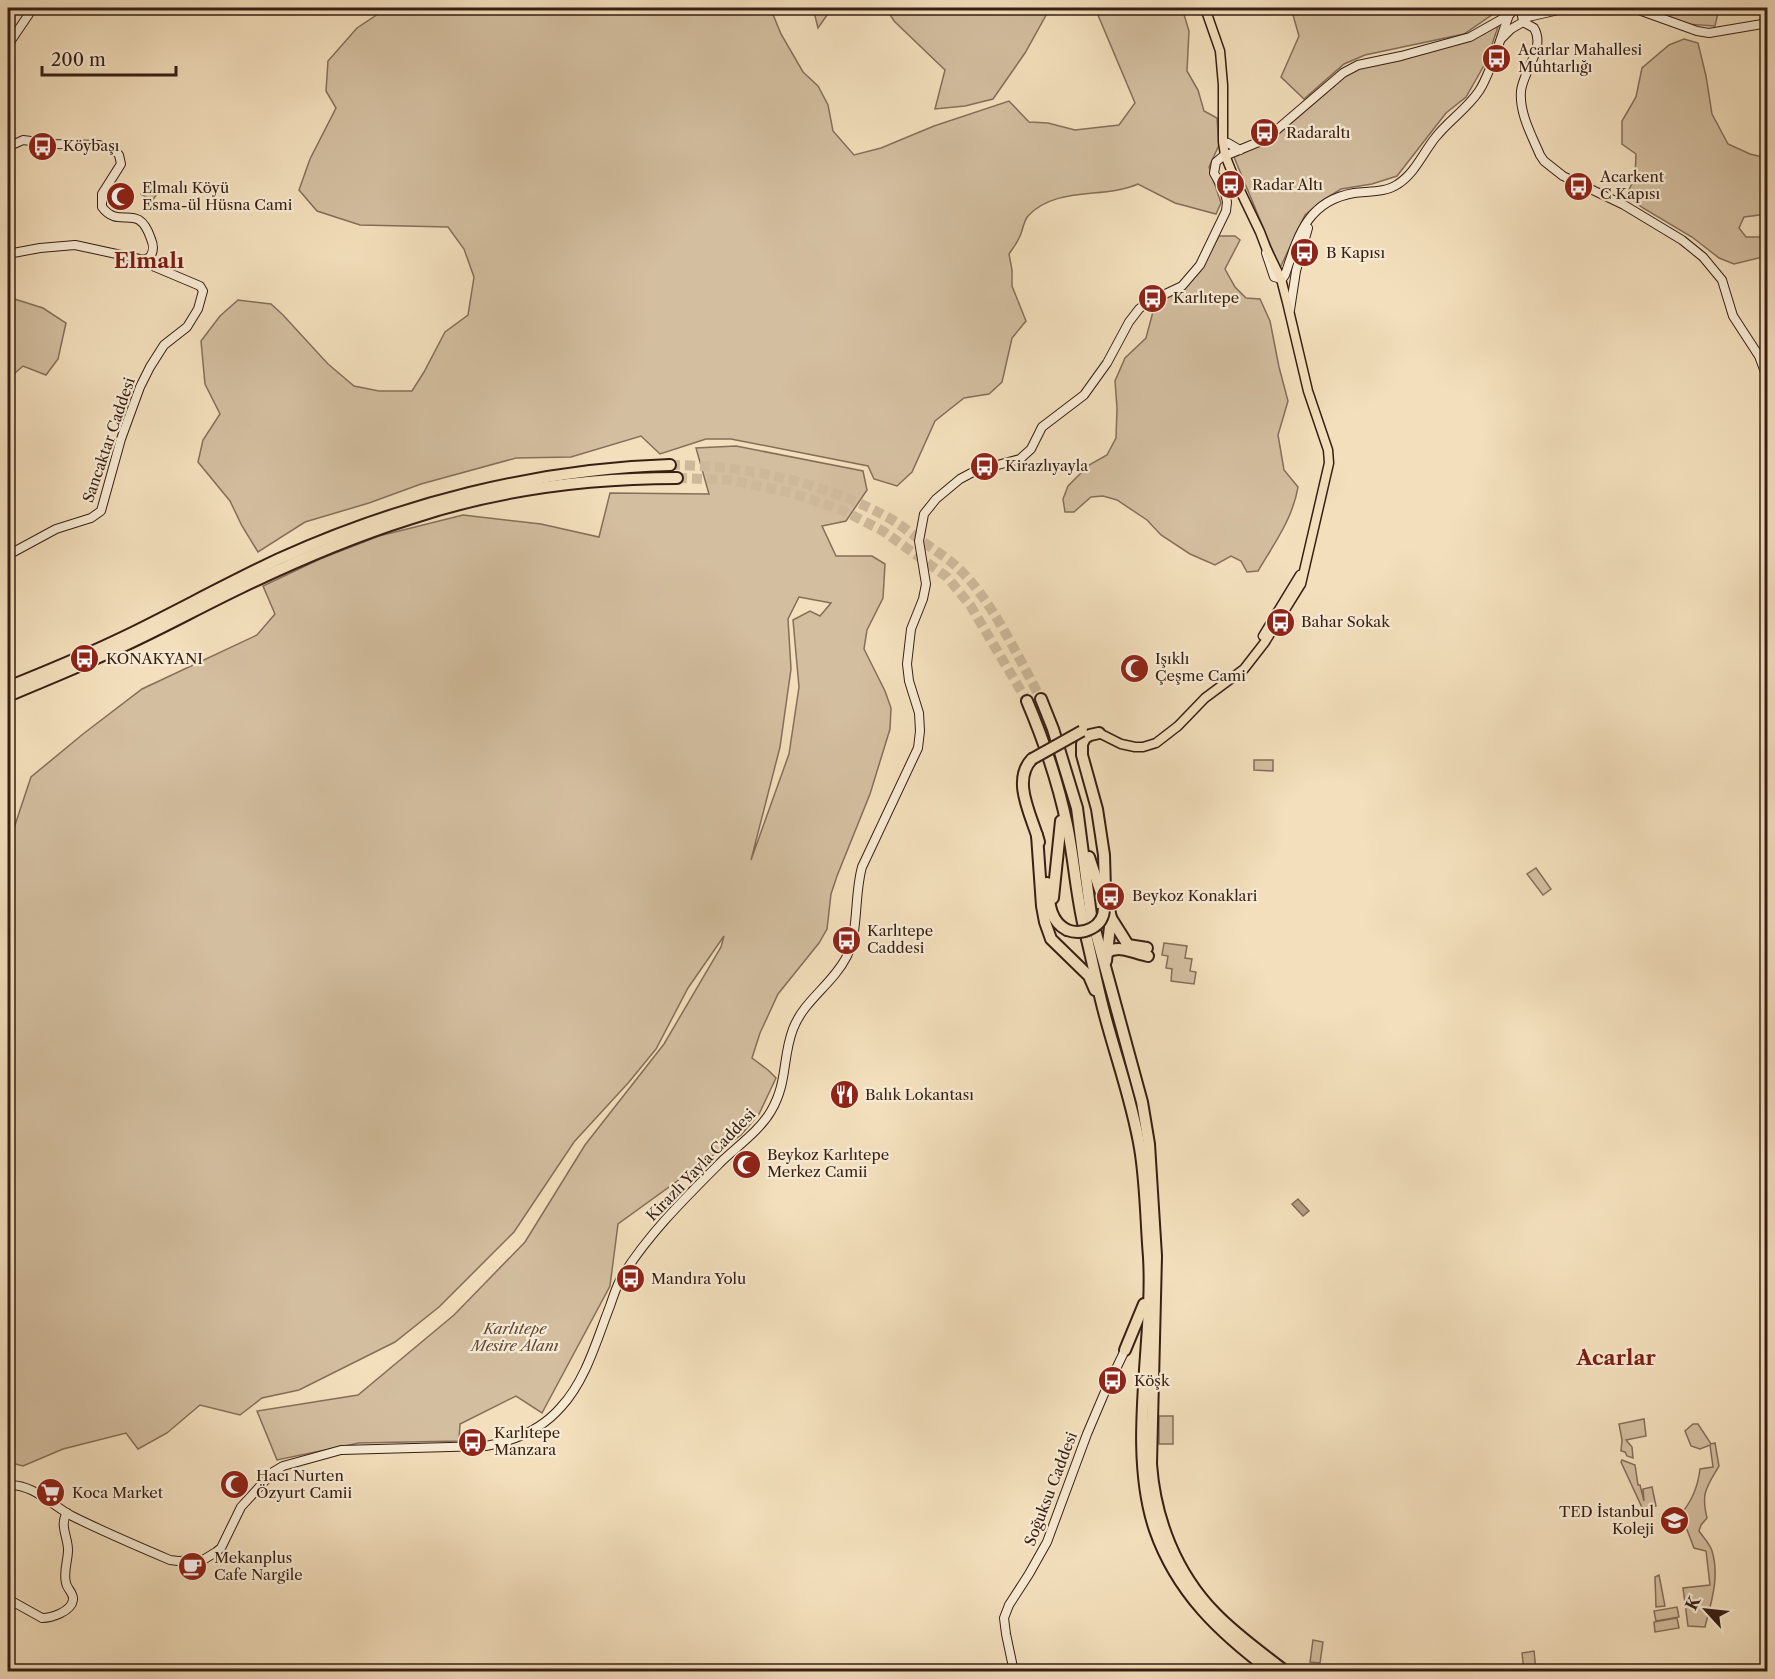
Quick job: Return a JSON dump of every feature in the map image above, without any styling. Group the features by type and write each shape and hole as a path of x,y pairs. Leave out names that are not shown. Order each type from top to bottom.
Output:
{"highway":[{"path":"8,687 128,635 280,559 404,511 458,496 554,476 629,466 670,465"},
{"path":"8,696 100,657 313,555 409,519 462,504 555,485 629,478 677,478"},
{"path":"1041,699 1053,729 1077,808 1093,872 1106,909 1128,945 1147,952 1113,948 1106,953"},
{"path":"1027,701 1040,731 1061,800 1083,924 1103,1007 1128,1089 1141,1150 1150,1333 1144,1474 1150,1512 1160,1543 1182,1584 1207,1617 1229,1639 1272,1671"},
{"path":"1099,733 1096,729 1088,728 1032,759 1026,766 1022,777 1023,791 1046,873 1051,914 1060,927 1066,930 1078,933 1089,929 1101,921 1104,916 1106,909 1100,824"},
{"path":"1099,733 1084,738 1082,755 1100,824 1104,855 1106,970"},
{"path":"1051,914 1061,833 1061,800"},
{"path":"1077,808 1091,915 1142,1102 1149,1144 1156,1256 1150,1333 1146,1350 1153,1487 1159,1513 1173,1551 1193,1587 1215,1614 1286,1671"},
{"path":"1037,835 1042,906 1051,939 1089,976 1103,1007"},
{"path":"1137,1312 1149,1288"},
{"path":"1128,1345 1149,1288"},
{"path":"1128,1345 1138,1331 1150,1333"},
{"path":"1128,1345 1146,1350"}],"main road":[{"path":"8,45 33,8"},
{"path":"1205,8 1220,51 1223,121 1228,159 1242,190"},
{"path":"1215,174 1228,159 1266,139 1343,73 1358,65 1470,37 1518,15 1567,8"},
{"path":"1633,8 1697,31 1709,33 1767,23"},
{"path":"1279,279 1286,275 1295,246 1314,212 1329,200 1392,187 1407,176 1425,152 1426,145 1433,134 1479,91 1498,43 1518,15"},
{"path":"1498,43 1518,15"},
{"path":"1518,15 1534,28 1538,41 1523,80 1521,98 1522,108 1544,161 1560,173 1624,206 1682,240 1703,257 1722,280 1733,316 1759,356 1767,380"},
{"path":"8,147 19,141 27,140 54,144 99,145 114,150 119,155 120,164 102,194 101,204 112,216 138,218 146,224 154,249 150,257 144,260 75,245 8,254"},
{"path":"1225,142 1242,150"},
{"name":"Kirazlı Yayla Caddesi","path":"8,1485 19,1484 32,1490 67,1513 170,1560 203,1560 221,1548 241,1507 273,1472 283,1466 340,1450 454,1449 500,1443 535,1428 563,1406 579,1382 620,1282 651,1235 770,1114 783,1083 787,1048 794,1025 848,955 862,867 918,748 921,731 907,664 911,629 924,599 926,584 919,542 924,514 936,499 960,479 975,471 1020,459 1031,448 1042,427 1084,395 1107,363 1129,322 1139,309 1146,303 1182,286 1200,266 1226,211 1225,193 1213,170 1225,142"},
{"path":"1216,162 1228,159"},
{"path":"1099,733 1121,744 1135,747 1156,743 1178,726 1205,698 1244,669 1268,641 1297,592 1329,463 1279,279 1228,159"},
{"path":"1291,320 1290,305 1296,271 1310,224 1320,211 1345,195"},
{"name":"Sancaktar Caddesi","path":"8,555 56,529 91,518 101,511 121,439 150,367 164,345 187,327 198,309 203,291 200,286 144,260"},
{"path":"1255,656 1268,641 1280,606 1304,570"},
{"name":"Soğuksu Caddesi","path":"1014,1671 1006,1634 1004,1618 1006,1611 1047,1542 1087,1434 1128,1345"},
{"path":"8,1599 42,1618 55,1615 72,1603 73,1597 66,1581 68,1550 63,1523 67,1513"}],"green space":[{"path":"387,8 774,8 772,12 781,34 803,72 818,86 828,105 833,131 854,155 881,148 934,126 1009,101 1029,122 1048,123 1075,130 1119,125 1135,103 1095,8 1182,8 1189,31 1187,71 1198,90 1204,111 1217,118 1219,145 1209,167 1221,203 1216,214 1175,203 1138,184 1052,200 1028,216 1009,254 1012,286 1026,321 1012,338 1002,382 989,394 964,398 935,421 912,472 897,486 874,479 868,466 731,439 706,439 660,454 641,436 571,457 516,458 421,484 369,503 305,522 258,552 230,501 198,462 203,440 220,414 205,384 201,341 220,316 238,300 271,304 328,364 354,386 379,391 412,391 445,332 468,315 474,277 464,249 448,227 360,225 317,211 299,190 310,159 336,108 326,91 328,61 357,28"},
{"path":"813,8 832,8 818,28"},
{"path":"886,8 1050,8 1025,53 993,99 965,106 935,109 945,70 894,21"},
{"path":"1291,8 1502,8 1464,34 1365,55 1344,64 1304,99 1281,77 1299,36"},
{"path":"1647,8 1719,8 1715,26 1686,24"},
{"path":"1500,21 1486,62 1466,97 1446,113 1397,176 1372,184 1341,189 1323,200 1305,215 1280,268 1234,157 1269,140 1358,63 1465,40"},
{"path":"1684,39 1698,43 1712,114 1728,144 1750,154 1767,158 1767,214 1744,217 1739,228 1746,237 1767,237 1767,256 1734,264 1719,258 1692,237 1643,208 1626,195 1635,178 1636,154 1622,144 1622,121 1636,97 1642,68 1669,45"},
{"path":"148,183 159,191 152,201 141,194"},
{"path":"1219,236 1235,236 1240,240 1225,269 1235,287 1246,298 1260,299 1270,321 1288,401 1278,435 1284,470 1298,487 1287,520 1258,571 1247,572 1241,561 1231,556 1215,565 1190,554 1161,535 1147,520 1117,500 1103,496 1091,497 1074,512 1065,512 1063,499 1068,486 1089,465 1107,455 1116,438 1115,381 1125,358 1146,338 1155,304 1182,290 1200,271"},
{"path":"8,297 43,308 66,323 58,359 46,375 23,366 8,379"},
{"name":"Karlıtepe Mesire Alanı","path":"736,446 863,471 867,490 846,521 822,526 836,556 872,556 885,564 883,598 867,630 864,649 891,708 890,729 870,794 831,894 827,929 819,943 778,994 760,1033 752,1058 776,1078 759,1114 741,1135 618,1224 610,1286 542,1413 516,1396 460,1424 459,1441 359,1443 277,1460 257,1411 358,1395 454,1315 525,1242 585,1145 664,1044 721,947 724,936 688,988 656,1049 574,1142 514,1232 439,1307 395,1342 299,1390 262,1398 240,1415 200,1405 167,1433 138,1449 126,1433 63,1449 23,1466 8,1462 8,1448 12,1446 8,1437 8,840 10,840 31,777 142,689 257,635 275,614 263,586 320,559 379,536 463,515 541,524 599,537 610,493 709,494 696,448","holes":["799,597 831,603 820,616 810,611 793,620 799,687 789,754 751,860 780,747 791,669 788,619"]},
{"path":"1254,760 1273,760 1273,771 1254,770"},
{"path":"1536,868 1551,889 1543,895 1527,874"},
{"path":"1164,943 1187,946 1185,958 1192,959 1190,971 1196,972 1194,984 1171,981 1172,969 1166,968 1168,956 1162,955"},
{"path":"1159,1416 1173,1416 1173,1444 1159,1444"},
{"path":"1644,1419 1646,1436 1626,1440 1632,1447 1633,1458 1627,1456 1621,1451 1622,1440 1619,1424"},
{"path":"1693,1424 1698,1424 1711,1444 1715,1443 1719,1466 1706,1491 1707,1518 1699,1531 1711,1548 1715,1570 1714,1590 1705,1627 1688,1626 1683,1588 1710,1585 1706,1551 1694,1548 1681,1514 1694,1493 1700,1469 1713,1467 1710,1445 1700,1449 1691,1446 1685,1431"},
{"path":"1622,1460 1635,1465 1638,1485 1640,1485 1644,1501 1643,1489 1652,1487 1656,1506 1646,1508 1645,1514 1621,1462"},
{"path":"1659,1575 1665,1606 1656,1607 1655,1577"},
{"path":"1677,1607 1679,1617 1656,1621 1654,1611"},
{"path":"1677,1618 1679,1628 1655,1632 1654,1622"},
{"path":"1313,1640 1323,1642 1320,1663 1310,1662"},
{"path":"1534,1651 1536,1671 1524,1671 1522,1653"}],"shaded area":[{"path":"1298,1199 1309,1211 1303,1216 1292,1204"}],"tunnel":[{"path":"670,465 726,468 783,478 811,485 864,505 894,521 949,560 969,579 1003,629 1041,699"},
{"path":"677,478 731,480 792,493 842,510 883,531 947,577 970,605 1027,701"}],"place":[{"name":"Acarlar Mahallesi Muhtarlığı","path":"1497,59"},
{"name":"Radaraltı","path":"1265,133"},
{"name":"Köybaşı","path":"42,146"},
{"name":"Radar Altı","path":"1231,185"},
{"name":"Acarkent C Kapısı","path":"1579,186"},
{"name":"Elmalı Köyü Esma-ül Hüsna Cami","path":"121,197"},
{"name":"B Kapısı","path":"1305,253"},
{"name":"Karlıtepe","path":"1152,298"},
{"name":"Kirazlıyayla","path":"984,466"},
{"name":"Bahar Sokak","path":"1280,622"},
{"name":"KONAKYANI","path":"85,659"},
{"name":"Işıklı Çeşme Cami","path":"1134,668"},
{"name":"Beykoz Konaklari","path":"1111,896"},
{"name":"Karlıtepe Caddesi","path":"846,940"},
{"name":"Balık Lokantası","path":"844,1095"},
{"name":"Beykoz Karlıtepe Merkez Camii","path":"746,1164"},
{"name":"Mandıra Yolu","path":"630,1279"},
{"name":"Köşk","path":"1113,1381"},
{"name":"Karlıtepe Manzara","path":"473,1442"},
{"name":"Hacı Nurten Özyurt Camii","path":"235,1485"},
{"name":"Koca Market","path":"51,1493"},
{"name":"TED İstanbul Koleji","path":"1675,1521"},
{"name":"Mekanplus Cafe Nargile","path":"193,1567"}],"district":[{"name":"Elmalı","path":"149,261"},
{"name":"Acarlar","path":"1616,1358"}]}
